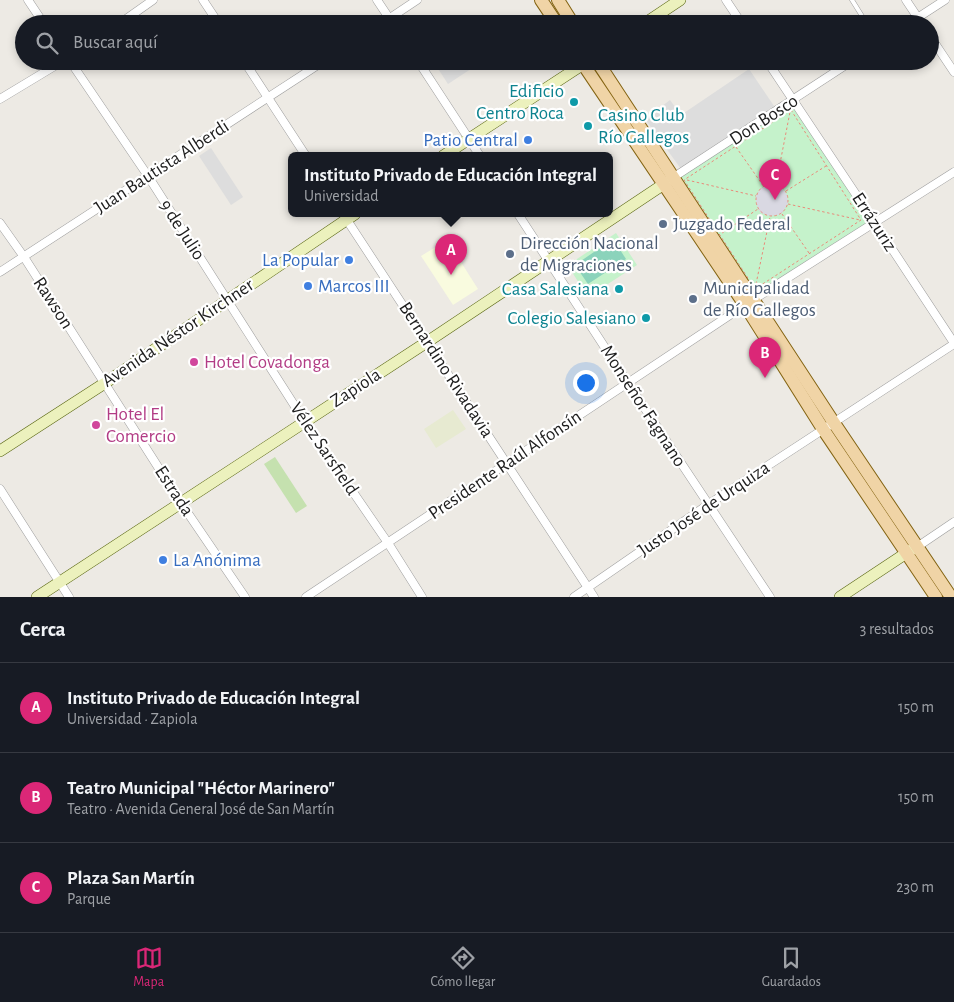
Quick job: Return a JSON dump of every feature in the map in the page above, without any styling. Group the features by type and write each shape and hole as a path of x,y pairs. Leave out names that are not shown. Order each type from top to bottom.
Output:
{"main road":[{"path":"541,0 550,15"},
{"path":"558,0 567,15"},
{"path":"590,70 674,180"},
{"path":"604,70 751,298 829,426 912,550 950,597"},
{"path":"912,550 936,597"}],"street":[{"path":"28,0 38,15"},
{"path":"132,15 153,0"},
{"path":"203,0 213,15"},
{"path":"377,0 387,15"},
{"path":"399,15 418,0"},
{"path":"658,15 680,0"},
{"path":"726,0 736,15"},
{"path":"906,0 916,15"},
{"path":"927,15 945,0"},
{"path":"939,50 954,72"},
{"path":"0,99 48,70"},
{"name":"9 de Julio","path":"76,70 148,176 227,300"},
{"path":"250,70 303,152"},
{"name":"Juan Bautista Alberdi","path":"0,272 310,70"},
{"path":"424,70 477,152"},
{"path":"448,152 572,70"},
{"name":"Errázuriz","path":"773,70 954,344"},
{"name":"Don Bosco","path":"674,180 839,70"},
{"name":"Presidente Raúl Alfonsín","path":"306,597 628,383 751,298 875,223 954,172"},
{"name":"Zapiola","path":"37,597 549,260 674,180"},
{"name":"Avenida Néstor Kirchner","path":"0,451 105,383 348,217"},
{"name":"Bernardino Rivadavia","path":"350,217 427,342 594,597"},
{"name":"Monseñor Fagnano","path":"520,217 770,597"},
{"name":"Rawson","path":"0,223 105,383"},
{"name":"Vélez Sarsfield","path":"227,300 305,422 388,543 422,597"},
{"name":"Justo José de Urquiza","path":"574,597 709,504 954,344"},
{"name":"Estrada","path":"105,383 181,503 245,597"},
{"path":"0,489 69,597"},
{"path":"840,597 954,522"}],"lane":[{"path":"852,0 862,15"}],"path":[{"path":"776,185 794,100"},
{"path":"674,180 736,146 791,110"},
{"path":"791,110 861,220"},
{"path":"736,146 764,186"},
{"path":"785,192 826,166"},
{"path":"674,180 756,196"},
{"path":"674,180 719,234 751,298"},
{"path":"772,184 780,186 785,192 788,203 782,213 770,216 765,215 758,209 756,196 764,186 772,184"},
{"path":"788,203 861,220"},
{"path":"719,234 758,209"},
{"path":"782,213 810,254"},
{"path":"751,298 770,216"},
{"path":"751,298 810,254 861,220"}],"shaded area":[{"path":"439,70 469,70 448,84"},
{"path":"748,70 750,70 774,106 681,169 645,119 670,100 681,115"},
{"path":"211,148 243,197 231,205 199,156"},
{"path":"772,184 783,189 787,195 788,203 782,213 770,216 761,213 758,209 756,196 760,189"},
{"path":"447,240 478,289 453,305 421,256"},
{"path":"453,410 466,429 436,448 424,429"}],"green space":[{"path":"794,100 875,223 754,299 674,177"},
{"path":"616,233 637,265 588,297 570,269 571,263"},
{"path":"613,239 626,259 588,284 575,265"},
{"path":"275,457 307,506 296,513 264,464"}],"place":[{"name":"Edificio Centro Roca","path":"574,102"},
{"name":"Casino Club Río Gallegos","path":"588,126"},
{"name":"Patio Central","path":"528,140"},
{"name":"Plaza San Martín","path":"775,200"},
{"name":"Juzgado Federal","path":"663,224"},
{"name":"Dirección Nacional de Migraciones","path":"510,254"},
{"name":"La Popular","path":"349,260"},
{"name":"Instituto Privado de Educación Integral","path":"451,275"},
{"name":"Marcos III","path":"308,286"},
{"name":"Casa Salesiana","path":"619,289"},
{"name":"Municipalidad de Río Gallegos","path":"693,299"},
{"name":"Colegio Salesiano","path":"646,318"},
{"name":"Hotel Covadonga","path":"194,362"},
{"name":"Teatro Municipal \"Héctor Marinero\"","path":"765,378"},
{"name":"Hotel El Comercio","path":"96,425"},
{"name":"La Anónima","path":"163,560"}]}
